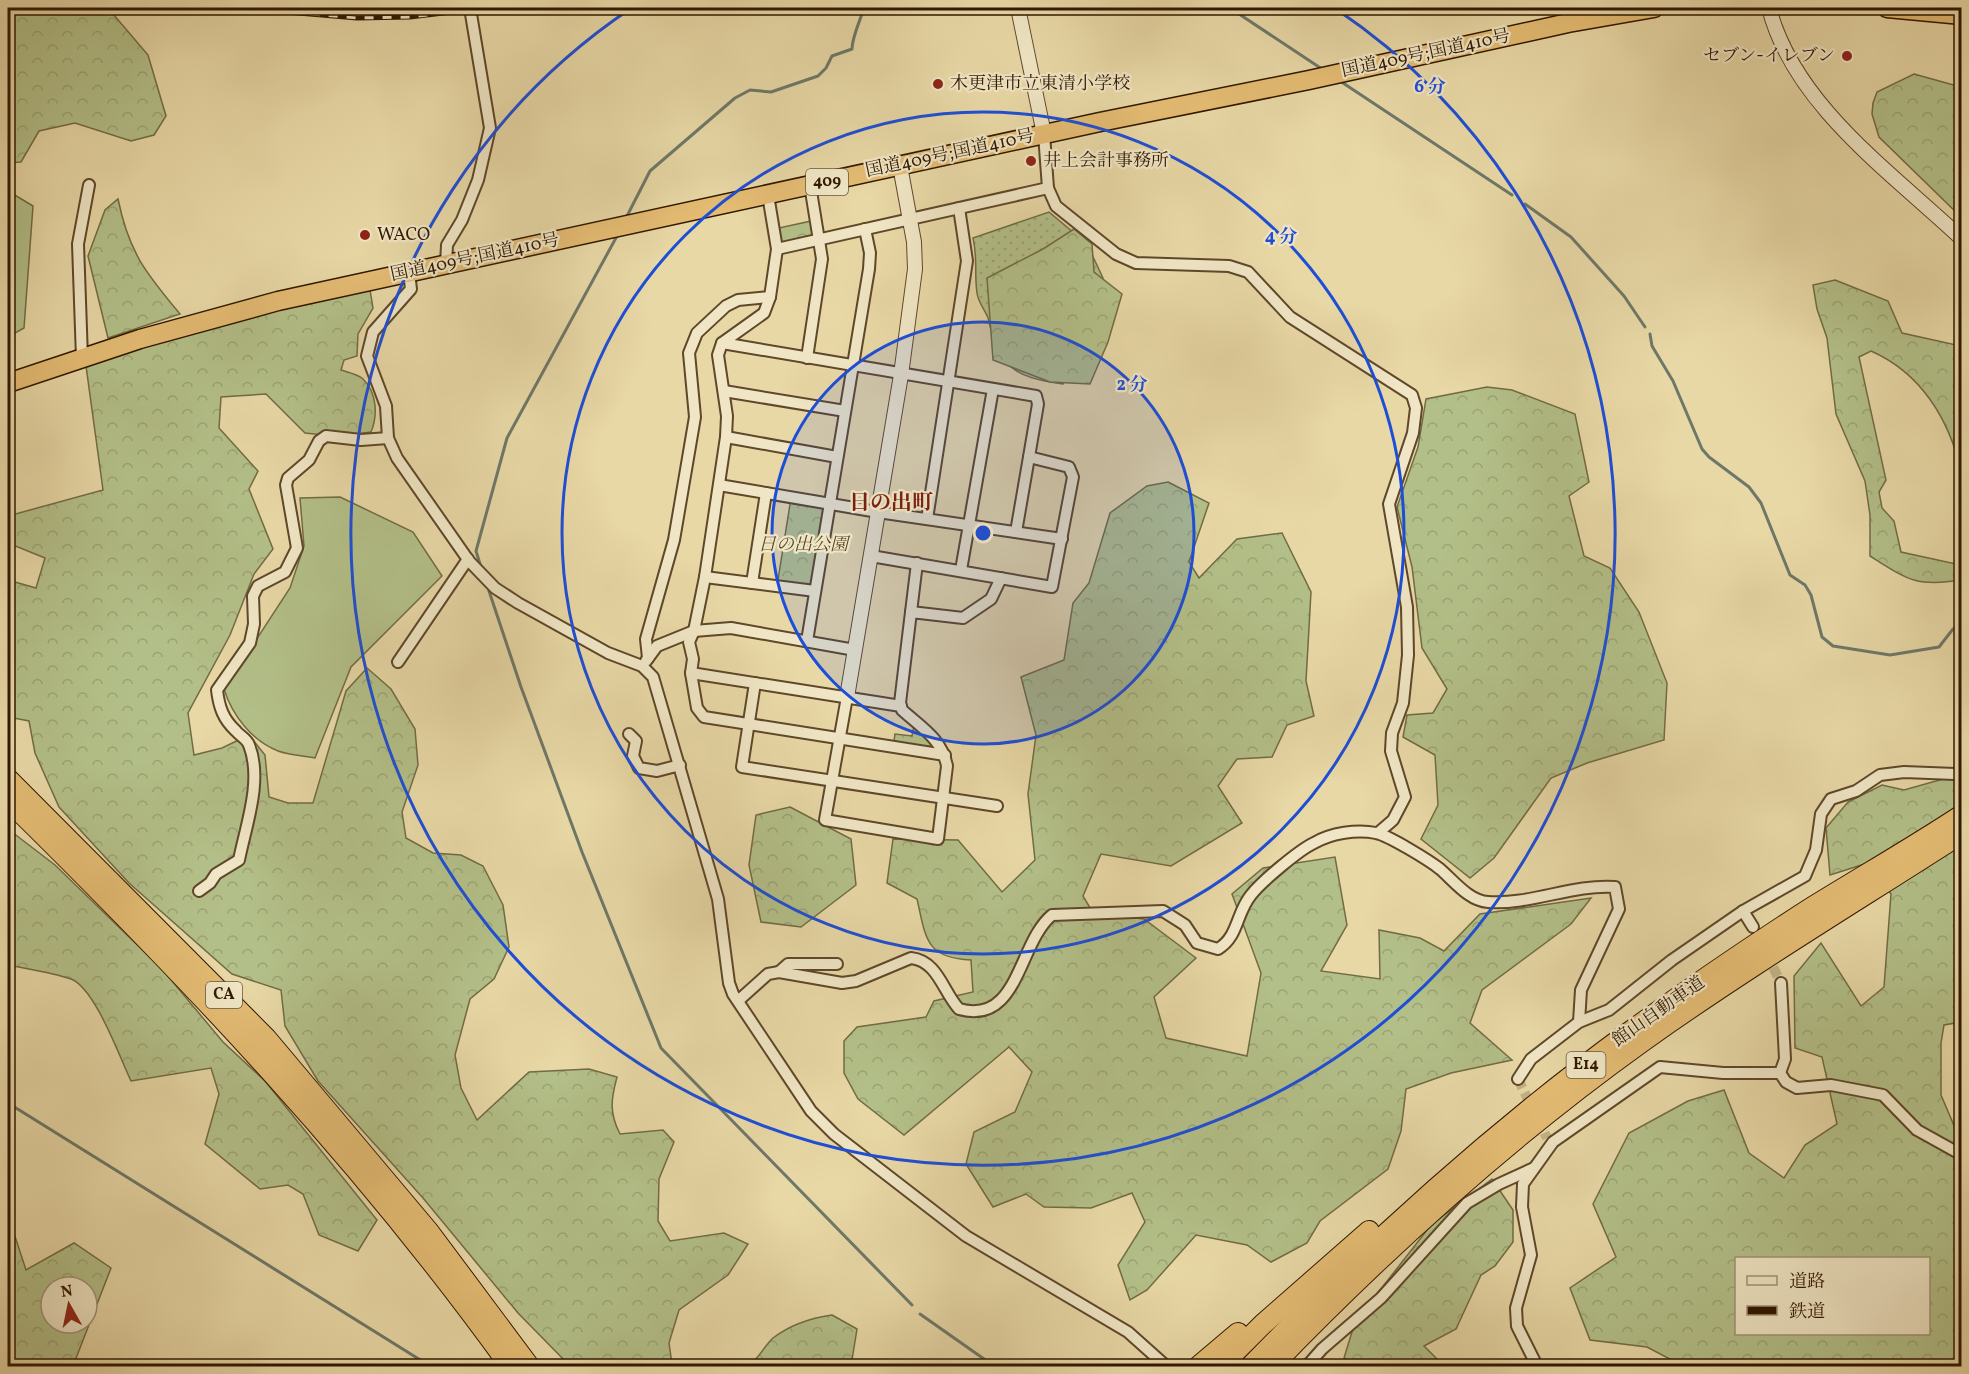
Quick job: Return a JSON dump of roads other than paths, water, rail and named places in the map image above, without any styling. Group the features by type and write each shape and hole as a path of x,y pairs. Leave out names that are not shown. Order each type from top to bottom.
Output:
{"highway":[{"name":"国道409号;国道410号","path":"8,383 82,358 278,301 1044,134 1568,23 1654,8"},
{"path":"1887,8 1962,15"},
{"name":"CA","path":"8,779 266,1038 347,1144 529,1366"},
{"name":"CA","path":"8,800 183,975 347,1144"},
{"name":"館山自動車道","path":"1251,1366 1341,1275 1422,1200 1525,1112 1632,1031 1810,909 1962,815"},
{"name":"館山自動車道","path":"1272,1366 1353,1285 1482,1167 1641,1043 1818,922 1962,833"},
{"path":"1221,1366 1263,1324 1428,1179 1574,1062 1632,1031"},
{"path":"347,1144 495,1366"},
{"path":"347,1144 437,1227 488,1298 544,1366"},
{"name":"CA","path":"418,1232 510,1366"},
{"path":"1199,1366 1259,1316 1352,1246"},
{"path":"1288,1366 1353,1285"}],"street":[{"path":"446,264 447,245 462,220 478,180 490,128 470,8"},
{"path":"1018,8 1044,134 1048,188 1056,206 1116,254 1137,262 1229,266 1248,272 1290,318 1412,395 1416,408 1413,433 1389,504 1407,607 1408,655 1403,703 1392,733 1391,751 1405,797 1393,820 1378,833"},
{"path":"1769,8 1779,42 1808,91 1879,162 1962,239"},
{"path":"900,166 910,219 915,269 902,375 825,820 938,839 947,766 945,755 939,742 902,710 901,706 900,692 917,563"},
{"path":"82,358 78,244 89,185"},
{"path":"807,358 820,285 820,239 810,185"},
{"path":"777,249 1048,188"},
{"path":"768,195 777,249 770,297 764,314 722,343 718,355 727,416 726,437 705,576 694,631 689,642 693,659 691,673 700,715 840,740 945,755"},
{"path":"927,519 967,261 959,208"},
{"path":"807,641 869,269 870,253 865,229"},
{"path":"409,273 411,289 380,322 368,345 369,365 386,406 388,438 397,458 468,560 495,588 609,653 645,662"},
{"path":"770,297 738,300 726,306 697,333 689,353 695,417 674,540 646,639 645,662 658,686 718,899 726,972 733,994 811,1111 834,1134 966,1236 1128,1332 1166,1366"},
{"path":"722,343 1036,396 1038,404 1016,532"},
{"path":"961,570 993,389"},
{"path":"724,391 845,411"},
{"path":"199,891 210,883 216,874 238,860 253,804 253,764 249,743 225,719 219,706 217,690 250,643 254,624 253,596 258,586 285,572 297,549 286,485 288,478 309,460 319,441 326,436 361,440 388,438"},
{"path":"726,437 837,457"},
{"path":"871,556 1052,587 1073,477 1071,470 1063,466 1029,457"},
{"path":"719,485 878,512 1062,539"},
{"path":"752,583 766,494"},
{"path":"398,662 468,560"},
{"path":"705,576 815,591"},
{"path":"911,612 963,618 991,599 1001,578"},
{"path":"645,662 657,646 694,631 731,628 855,650"},
{"path":"691,673 901,706"},
{"path":"755,683 742,767 998,806"},
{"path":"629,734 636,741 633,756 639,768 657,771 680,765"},
{"path":"1518,1079 1531,1059 1579,1022 1609,1010 1672,960 1743,911 1805,876 1816,850 1821,814 1831,799 1856,791 1880,775 1904,772 1955,774 1962,770"},
{"path":"739,1000 768,974 779,972 842,983 856,981 899,961 920,959 933,968 950,999 959,1009 977,1011 995,1004 1008,993 1017,978 1033,936 1052,915 1163,910 1185,925 1197,943 1218,949 1233,936 1250,896 1312,843 1331,835 1378,833 1432,864 1475,898 1486,902 1531,898 1598,886 1615,887 1619,909 1581,990 1579,1022"},
{"path":"1743,911 1753,927"},
{"path":"779,972 788,964 837,964"},
{"path":"1780,1073 1785,1059 1781,983"},
{"path":"1537,1366 1517,1326 1516,1308 1531,1255 1522,1207 1523,1184 1535,1168 1550,1140 1660,1067 1723,1073 1780,1073"},
{"path":"1780,1073 1786,1082 1797,1088 1831,1085 1883,1095 1917,1130 1962,1155"},
{"path":"1308,1366 1322,1349 1381,1298 1467,1203 1499,1184 1535,1168"}],"waterway":[{"path":"626,218 650,171 735,98 750,90 771,92 818,76 826,68 832,56 852,49 864,8"},
{"path":"1230,8 1322,69"},
{"path":"1340,81 1512,195"},
{"path":"1525,204 1571,237 1624,296 1645,327"},
{"path":"480,564 476,551 507,438 617,236"},
{"path":"1650,334 1652,346 1673,381 1702,449 1709,457 1749,487 1761,503 1790,575 1805,585 1811,595 1822,637 1833,646 1890,655 1939,647 1953,629 1962,624"},
{"path":"489,591 521,687 582,852 661,1048 912,1305"},
{"path":"8,1103 430,1366"},
{"path":"920,1314 994,1366"}],"tunnel":[{"path":"1753,927 1781,983"},
{"path":"1518,1079 1547,1138"}],"railway":[{"path":"239,8 357,18 410,17 485,8"}],"place":[{"name":"セブン-イレブン","path":"1847,56"},
{"name":"木更津市立東清小学校","path":"938,84"},
{"name":"井上会計事務所","path":"1031,161"},
{"name":"WACO","path":"365,235"}],"district":[{"name":"日の出町","path":"891,503"}],"park label":[{"name":"日の出公園","path":"803,545"}]}
